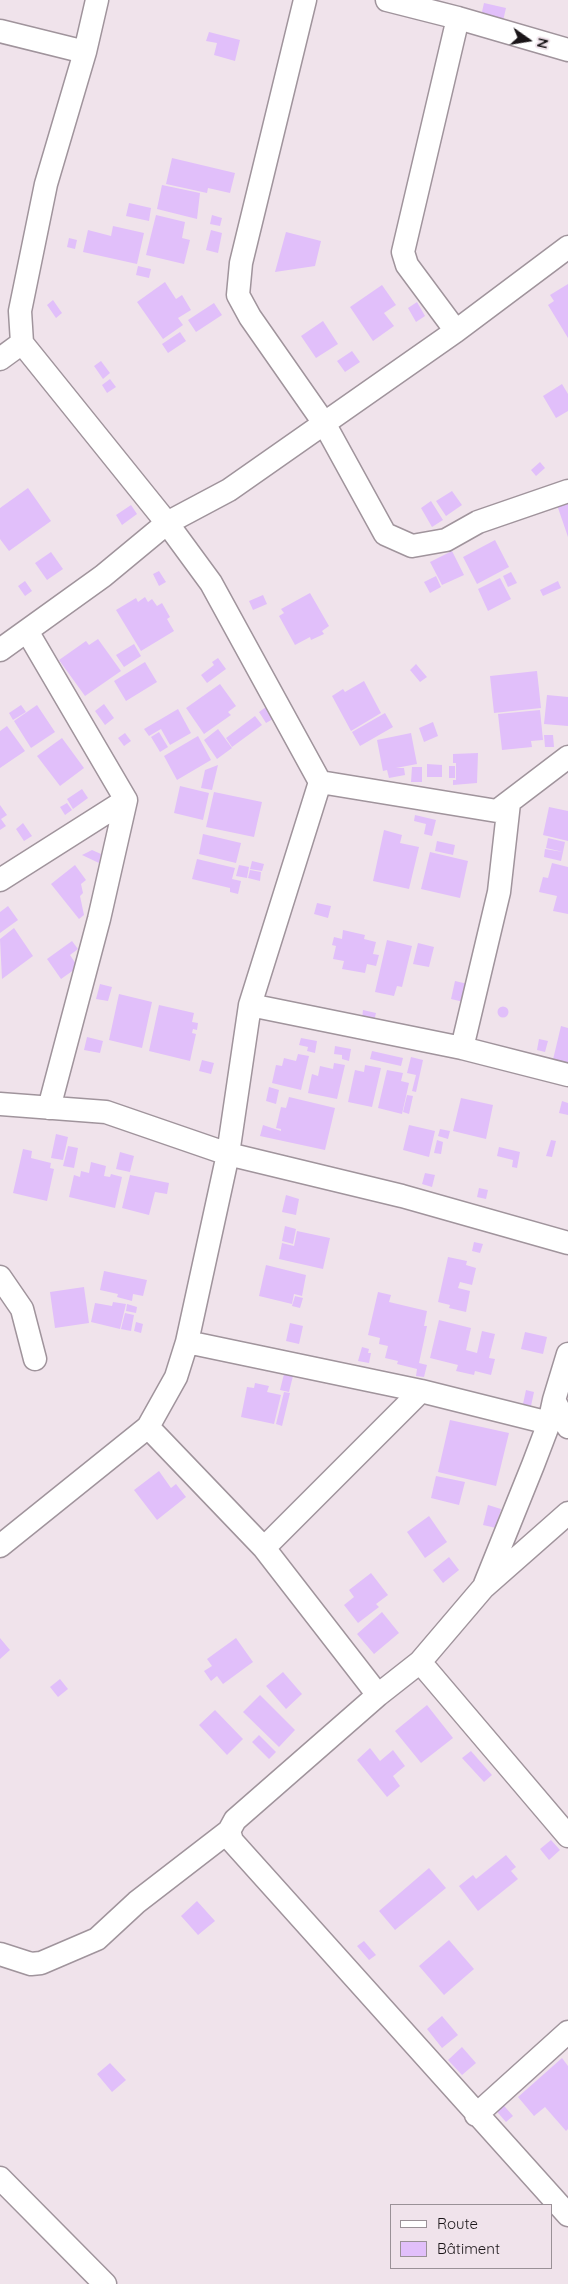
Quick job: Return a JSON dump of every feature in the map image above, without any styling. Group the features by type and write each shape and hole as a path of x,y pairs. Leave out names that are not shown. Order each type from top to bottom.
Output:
{"street":[{"path":"1,1544 148,1427 176,1377 187,1342 228,1154 250,1005 320,782 211,584 167,522 22,344 20,311 46,184 85,52 97,0"},
{"path":"305,0 241,263 238,295 250,317 324,423 385,534 412,546 446,540 478,522 568,491"},
{"path":"387,0 458,18 568,50"},
{"path":"456,331 407,266 403,252 458,18"},
{"path":"0,31 85,52"},
{"path":"0,650 102,576 167,522 229,490 456,331 568,247"},
{"path":"0,359 22,344"},
{"path":"27,631 126,800 100,919 49,1108"},
{"path":"320,782 497,811 568,757"},
{"path":"0,880 126,800"},
{"path":"462,1048 499,892 509,803"},
{"path":"250,1005 462,1048 568,1075"},
{"path":"0,1104 106,1112 228,1154 402,1196 568,1243"},
{"path":"0,1278 22,1309 35,1359"},
{"path":"187,1342 421,1391 559,1425"},
{"path":"483,1588 559,1425 554,1400 568,1354"},
{"path":"264,1548 421,1391"},
{"path":"148,1427 264,1548 378,1695"},
{"path":"0,1954 31,1964 41,1963 97,1939 137,1902 229,1831 235,1820 378,1695 420,1662 483,1588 568,1513"},
{"path":"420,1662 568,1836"},
{"path":"229,1831 232,1841 476,2115 568,2215"},
{"path":"476,2115 568,2032"},
{"path":"0,2178 105,2284"}],"building":[{"path":"484,3 506,8 503,21 481,16"},
{"path":"209,32 240,40 235,61 214,55 217,43 206,41"},
{"path":"172,158 235,173 230,193 208,188 207,193 166,184"},
{"path":"162,185 200,193 197,219 157,209"},
{"path":"129,203 151,208 149,221 126,216"},
{"path":"156,215 185,222 182,238 190,240 184,264 146,255"},
{"path":"212,215 222,218 220,226 210,224"},
{"path":"113,226 144,233 137,264 83,252 88,230 111,236"},
{"path":"211,230 222,233 218,253 206,250"},
{"path":"286,232 321,241 315,266 275,272"},
{"path":"69,238 77,240 75,249 67,247"},
{"path":"138,266 151,269 149,278 136,275"},
{"path":"165,282 176,299 182,295 191,310 178,318 183,325 163,339 137,302"},
{"path":"568,284 568,338 548,305 554,301 550,295"},
{"path":"382,285 396,305 384,313 394,326 373,341 350,307"},
{"path":"53,300 62,313 56,318 47,305"},
{"path":"417,302 425,316 416,322 408,308"},
{"path":"214,303 222,315 196,332 188,320"},
{"path":"323,321 338,344 316,358 301,336"},
{"path":"180,332 186,341 168,353 162,344"},
{"path":"352,351 360,362 345,372 337,361"},
{"path":"101,361 110,373 103,379 94,366"},
{"path":"110,379 116,387 107,393 102,385"},
{"path":"562,384 568,394 568,411 556,418 543,396"},
{"path":"540,462 545,468 536,476 531,470"},
{"path":"28,488 51,521 9,551 0,539 0,508"},
{"path":"452,491 462,505 446,516 436,501"},
{"path":"568,498 568,537 556,502"},
{"path":"431,501 443,520 432,527 421,508"},
{"path":"131,505 137,514 122,525 116,515"},
{"path":"495,540 509,567 477,584 463,557"},
{"path":"452,551 464,575 442,585 430,562"},
{"path":"51,552 63,569 47,580 35,563"},
{"path":"159,571 166,582 159,586 153,574"},
{"path":"511,572 517,583 508,587 503,576"},
{"path":"436,576 441,587 430,593 424,582"},
{"path":"500,578 511,599 488,611 478,589"},
{"path":"25,581 32,591 25,596 18,586"},
{"path":"558,581 561,588 543,596 540,590"},
{"path":"310,593 329,626 322,631 324,634 311,640 310,637 295,645 279,616 284,613 281,609"},
{"path":"263,595 267,604 253,610 249,601"},
{"path":"145,597 148,602 152,599 157,606 162,603 170,617 167,619 174,631 141,651 116,610 136,598 138,602"},
{"path":"98,639 121,671 85,696 59,660 86,641 89,645"},
{"path":"134,644 141,656 124,667 116,655"},
{"path":"218,658 226,669 207,683 201,675 214,665 212,662"},
{"path":"145,662 157,682 126,701 114,681"},
{"path":"416,664 427,677 420,682 410,670"},
{"path":"537,671 541,708 494,713 490,676"},
{"path":"364,681 381,713 351,731 332,696 343,689 345,692"},
{"path":"220,684 236,706 228,712 231,715 204,734 186,708"},
{"path":"547,695 568,697 568,726 544,724"},
{"path":"104,704 114,718 105,725 95,711"},
{"path":"21,705 26,712 13,720 9,713"},
{"path":"37,705 55,732 31,748 14,721"},
{"path":"266,707 273,719 266,723 259,712"},
{"path":"178,709 191,733 170,745 161,729 149,736 144,729"},
{"path":"540,710 543,740 531,741 532,747 502,750 498,714"},
{"path":"385,713 393,727 360,746 352,732"},
{"path":"255,716 262,725 232,747 226,738"},
{"path":"433,722 438,736 424,742 419,728"},
{"path":"7,726 25,751 0,768 0,731"},
{"path":"218,729 232,748 217,759 204,740"},
{"path":"159,732 168,747 160,752 151,737"},
{"path":"125,733 131,741 124,746 118,738"},
{"path":"411,733 417,764 396,768 404,768 405,775 389,778 387,770 383,771 377,740"},
{"path":"544,735 553,735 554,747 545,747"},
{"path":"198,736 211,760 177,780 164,756"},
{"path":"62,738 84,768 60,786 37,756"},
{"path":"478,753 477,783 453,785 453,780 456,780 456,763 453,763 453,754"},
{"path":"427,764 442,765 442,777 427,777"},
{"path":"218,765 212,790 201,788 205,770"},
{"path":"449,766 455,766 455,778 449,778"},
{"path":"412,767 422,767 422,782 411,782"},
{"path":"180,786 209,793 203,820 174,813"},
{"path":"82,789 88,798 73,809 67,799"},
{"path":"214,792 262,802 254,837 206,827"},
{"path":"67,803 72,810 65,815 60,807"},
{"path":"0,805 7,815 1,819 6,826 0,830"},
{"path":"549,807 568,811 568,841 543,835"},
{"path":"415,815 436,820 432,836 424,834 426,824 414,821"},
{"path":"23,823 32,836 24,841 16,829"},
{"path":"384,830 402,835 400,843 419,847 409,889 373,881"},
{"path":"203,834 241,843 236,863 199,854"},
{"path":"548,838 565,842 563,852 546,848"},
{"path":"437,841 455,845 453,855 435,851"},
{"path":"545,849 563,852 561,861 544,857"},
{"path":"92,850 101,854 99,863 82,855"},
{"path":"430,852 468,861 460,898 421,889"},
{"path":"197,859 235,868 232,879 241,881 238,894 230,892 230,888 192,879"},
{"path":"252,861 264,864 262,871 250,869"},
{"path":"552,863 568,867 568,914 553,911 557,896 539,892 543,877 548,878"},
{"path":"75,865 86,880 81,884 83,893 80,896 84,915 79,919 51,884"},
{"path":"239,865 249,867 247,878 236,876"},
{"path":"250,870 261,872 260,881 248,878"},
{"path":"317,903 331,906 328,918 314,914"},
{"path":"8,906 18,920 0,933 0,912"},
{"path":"14,928 33,956 2,979 0,939"},
{"path":"343,930 365,935 364,939 376,942 373,954 379,955 376,966 367,964 365,973 342,969 344,961 333,959 336,946 332,945 334,937 342,939"},
{"path":"387,940 412,946 402,987 397,986 394,996 375,992"},
{"path":"72,941 78,949 70,955 78,967 61,979 47,959"},
{"path":"418,943 434,947 429,967 413,964"},
{"path":"455,981 472,985 468,1003 451,999"},
{"path":"100,984 112,987 108,1001 96,999"},
{"path":"119,994 152,1002 142,1048 109,1040"},
{"path":"159,1005 194,1013 192,1022 198,1023 197,1030 193,1029 192,1033 196,1034 190,1061 149,1051"},
{"path":"501,1007 505,1007 508,1012 507,1016 501,1017 498,1014 498,1010"},
{"path":"363,1010 376,1013 374,1021 362,1018"},
{"path":"561,1026 568,1028 568,1072 551,1068"},
{"path":"87,1037 103,1041 100,1053 84,1050"},
{"path":"301,1038 317,1041 315,1053 307,1051 308,1047 299,1045"},
{"path":"539,1039 548,1041 545,1052 537,1050"},
{"path":"335,1046 351,1049 349,1061 342,1059 342,1055 334,1054"},
{"path":"372,1051 403,1058 401,1066 370,1059"},
{"path":"298,1054 309,1056 301,1090 272,1083 276,1065 282,1066 284,1058 296,1061"},
{"path":"411,1057 423,1060 416,1092 412,1091 416,1075 407,1073"},
{"path":"202,1060 214,1063 211,1074 199,1071"},
{"path":"334,1063 345,1065 337,1099 308,1093 312,1074 318,1076 320,1066 333,1069"},
{"path":"365,1065 381,1068 372,1107 348,1102 355,1070 364,1072"},
{"path":"387,1070 403,1073 401,1081 409,1083 402,1114 378,1108"},
{"path":"269,1087 279,1090 276,1104 266,1101"},
{"path":"407,1095 413,1096 409,1114 403,1112"},
{"path":"289,1097 335,1108 325,1150 260,1136 263,1125 281,1131 281,1129 276,1128 281,1107 286,1108"},
{"path":"461,1098 493,1105 486,1139 453,1131"},
{"path":"562,1101 568,1103 568,1115 559,1113"},
{"path":"409,1125 435,1131 429,1157 403,1150"},
{"path":"440,1129 450,1131 448,1139 438,1136"},
{"path":"56,1134 68,1137 63,1160 51,1158"},
{"path":"437,1140 443,1142 441,1154 434,1153"},
{"path":"551,1140 556,1141 552,1157 546,1156"},
{"path":"68,1146 78,1148 74,1168 63,1166"},
{"path":"499,1147 520,1152 517,1168 512,1167 513,1160 497,1156"},
{"path":"23,1149 32,1151 31,1158 51,1163 50,1168 54,1169 47,1201 13,1193"},
{"path":"120,1152 134,1156 130,1172 116,1169"},
{"path":"91,1162 106,1166 104,1176 110,1177 111,1174 122,1177 115,1208 69,1197 74,1175 80,1177 81,1171 89,1173"},
{"path":"425,1173 435,1175 432,1187 422,1184"},
{"path":"130,1175 169,1183 167,1194 155,1192 149,1215 122,1208"},
{"path":"479,1188 488,1190 486,1199 477,1197"},
{"path":"286,1195 299,1199 296,1215 282,1212"},
{"path":"285,1226 296,1229 293,1244 282,1241"},
{"path":"297,1231 330,1238 323,1269 279,1259 282,1243 294,1246"},
{"path":"474,1242 483,1244 480,1253 472,1251"},
{"path":"448,1257 467,1261 466,1265 476,1268 472,1285 460,1282 458,1288 470,1291 466,1312 449,1308 450,1305 438,1302"},
{"path":"266,1265 306,1275 302,1296 294,1294 292,1304 259,1296"},
{"path":"104,1271 147,1280 143,1296 133,1294 132,1301 117,1297 118,1294 100,1290"},
{"path":"84,1287 89,1323 55,1328 50,1292"},
{"path":"378,1292 391,1295 389,1302 427,1311 424,1326 427,1326 419,1363 427,1365 424,1377 416,1376 417,1369 397,1364 398,1361 385,1358 388,1346 379,1344 380,1338 368,1335"},
{"path":"295,1296 303,1298 300,1308 292,1306"},
{"path":"113,1302 126,1304 120,1329 91,1322 95,1303 112,1306"},
{"path":"127,1304 137,1307 136,1313 126,1311"},
{"path":"125,1313 134,1315 131,1331 121,1329"},
{"path":"439,1320 471,1328 466,1350 477,1353 482,1331 495,1334 489,1358 495,1359 491,1375 475,1371 474,1375 456,1371 458,1365 430,1358"},
{"path":"136,1322 143,1324 141,1333 134,1331"},
{"path":"290,1323 303,1326 299,1344 286,1341"},
{"path":"525,1332 547,1337 543,1354 521,1349"},
{"path":"362,1347 369,1349 368,1353 371,1353 369,1363 358,1361"},
{"path":"284,1374 293,1376 289,1392 280,1390"},
{"path":"255,1383 269,1386 267,1392 281,1395 274,1424 241,1417 247,1387 254,1388"},
{"path":"526,1390 534,1392 531,1406 523,1404"},
{"path":"284,1392 290,1393 282,1426 276,1424"},
{"path":"450,1420 509,1433 496,1486 438,1472"},
{"path":"159,1471 171,1488 176,1484 186,1497 157,1520 134,1490"},
{"path":"436,1476 465,1482 459,1505 431,1498"},
{"path":"488,1505 501,1509 496,1528 483,1525"},
{"path":"429,1516 447,1542 425,1558 407,1532"},
{"path":"449,1557 459,1570 443,1583 433,1570"},
{"path":"371,1573 388,1595 376,1604 379,1607 358,1623 344,1605 354,1597 349,1590"},
{"path":"382,1612 399,1633 374,1654 357,1634"},
{"path":"0,1638 10,1650 0,1659"},
{"path":"236,1638 253,1662 223,1684 217,1676 211,1681 204,1671 212,1666 207,1659"},
{"path":"283,1672 302,1694 286,1709 266,1686"},
{"path":"60,1679 68,1689 58,1697 50,1687"},
{"path":"260,1695 295,1730 279,1747 243,1712"},
{"path":"427,1705 453,1738 421,1763 395,1731"},
{"path":"215,1710 243,1739 227,1755 199,1725"},
{"path":"259,1735 276,1752 269,1759 252,1742"},
{"path":"370,1748 380,1761 393,1750 405,1766 393,1776 400,1786 387,1797 357,1760"},
{"path":"471,1751 492,1775 484,1782 462,1758"},
{"path":"551,1840 560,1850 549,1860 540,1849"},
{"path":"506,1855 516,1867 511,1871 518,1879 478,1911 459,1886 473,1875 476,1879"},
{"path":"429,1868 446,1888 395,1930 379,1911"},
{"path":"197,1901 215,1921 198,1935 181,1916"},
{"path":"449,1940 474,1969 444,1995 419,1966"},
{"path":"364,1941 376,1955 369,1960 357,1946"},
{"path":"442,2016 458,2035 442,2048 427,2029"},
{"path":"462,2047 476,2063 462,2075 448,2060"},
{"path":"562,2058 568,2066 568,2129 566,2131 545,2107 534,2116 518,2097"},
{"path":"110,2063 126,2080 112,2092 97,2074"},
{"path":"499,2100 513,2116 506,2122 492,2106"}]}
